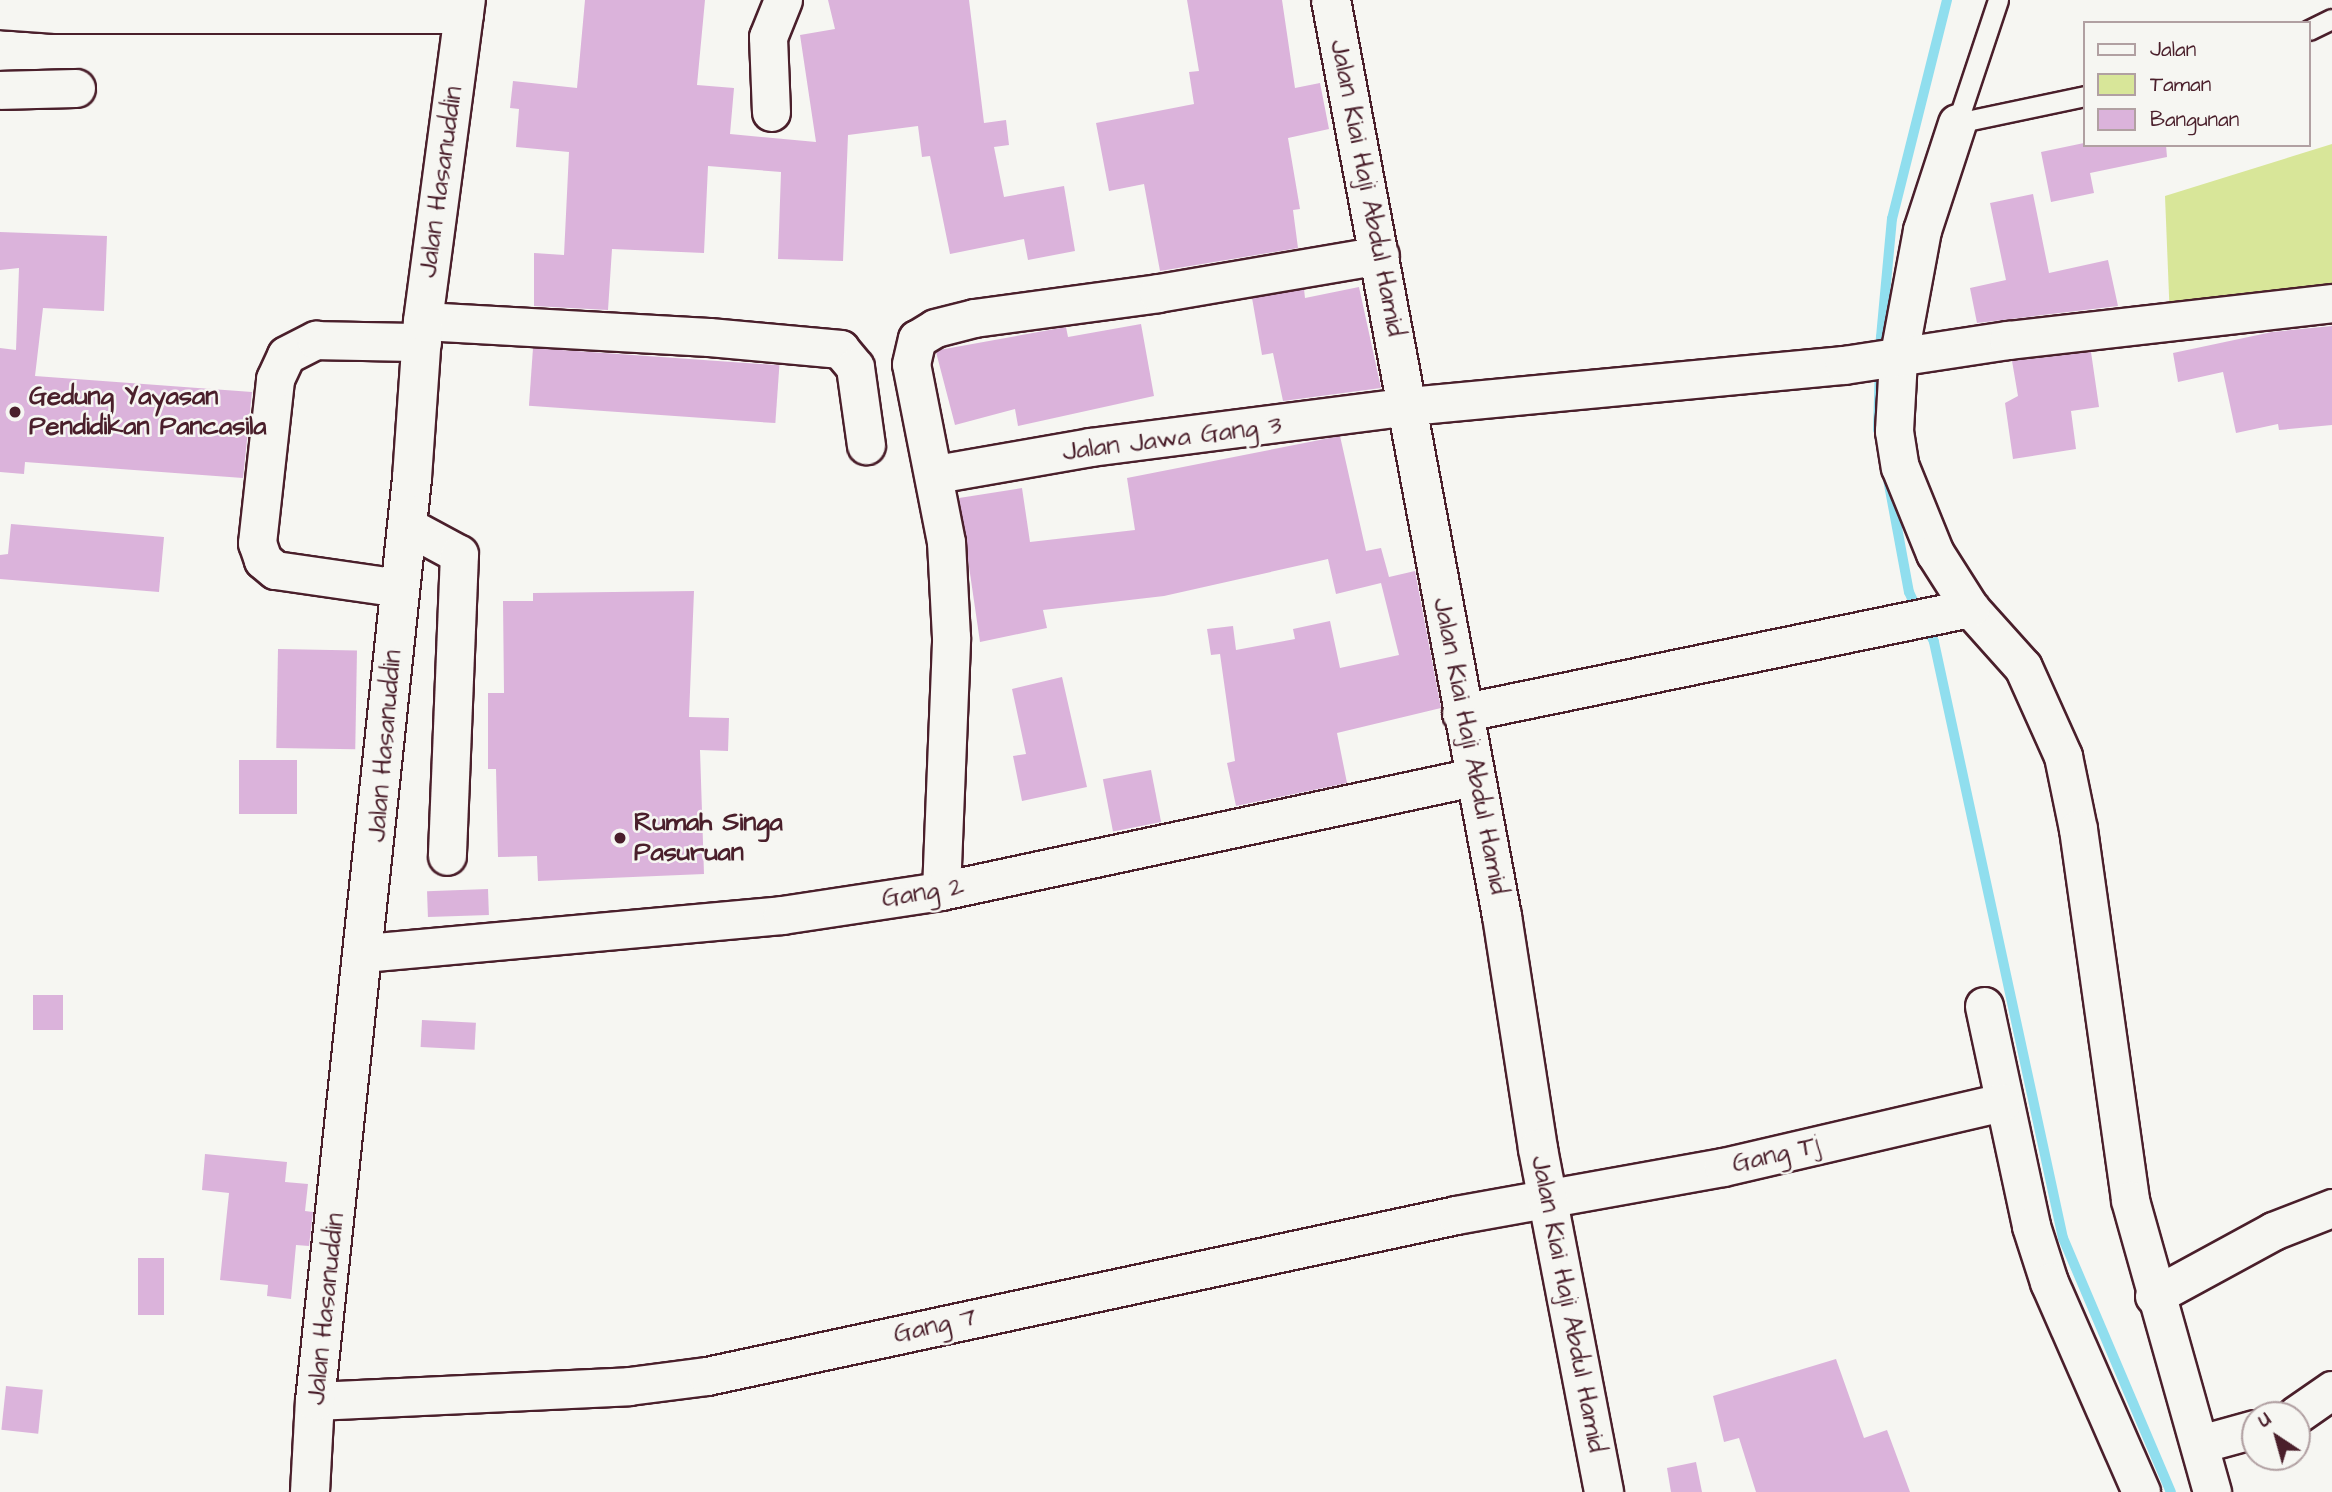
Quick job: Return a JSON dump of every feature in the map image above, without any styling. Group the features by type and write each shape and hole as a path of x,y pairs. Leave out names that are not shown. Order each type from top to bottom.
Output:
{"street":[{"path":"771,112 768,37 783,0"},
{"name":"Jalan Kiai Haji Abdul Hamid","path":"1331,0 1409,406 1461,713 1502,916 1549,1198 1604,1492"},
{"path":"0,10 42,6 465,7"},
{"name":"Jalan Hasanuddin","path":"310,1492 316,1401 365,953 407,526 422,332 465,7"},
{"path":"0,90 76,88"},
{"path":"1957,123 1922,230 1892,360 1894,431 1900,467 1935,553 1954,609 2023,667 2063,756 2078,829 2130,1200 2154,1296 2200,1444 2212,1492"},
{"path":"941,891 951,637 946,542 936,474 911,364 917,339 935,328 1380,255"},
{"name":"Jalan Jawa Gang 3","path":"936,474 1090,447 1409,406 1892,360 2021,338 2332,303"},
{"path":"400,588 275,570 263,560 257,543 275,379 286,355 316,340 422,332 834,347 855,367 866,445"},
{"path":"407,526 459,554 447,856"},
{"path":"1461,713 1954,609"},
{"name":"Gang 2","path":"365,953 782,915 941,891 1473,776"},
{"path":"1984,1006 2017,1172 2049,1282 2141,1492"},
{"name":"Gang Tj","path":"1549,1198 1723,1167 2002,1102"},
{"name":"Gang 7","path":"316,1401 629,1386 707,1376 1199,1268 1549,1198"},
{"path":"2154,1296 2273,1231 2332,1208"},
{"path":"2311,1405 2332,1390"},
{"path":"2200,1444 2241,1434"}],"lane":[{"path":"1957,123 1998,0"},
{"path":"2311,29 2332,19"},
{"path":"1957,123 2084,96"}],"green space":[{"path":"2332,144 2332,303 2170,320 2165,196"}],"building":[{"path":"585,0 705,0 697,85 734,88 730,134 816,142 800,35 835,29 828,0 969,0 984,123 1006,120 1009,145 994,147 1004,197 1064,186 1075,251 1028,260 1024,239 950,254 930,156 922,157 918,126 848,135 843,261 778,259 781,172 708,166 704,253 612,249 608,310 534,306 534,253 564,255 569,152 516,147 519,109 510,108 513,81 577,88"},
{"path":"1187,0 1282,0 1295,88 1320,83 1329,129 1288,138 1300,209 1293,210 1298,248 1160,271 1144,184 1109,191 1096,123 1194,104 1189,72 1199,71"},
{"path":"2084,143 2084,147 2166,147 2167,157 2090,173 2094,193 2051,202 2041,152"},
{"path":"2033,194 2049,273 2108,260 2118,306 1977,323 1970,288 2006,280 1990,203"},
{"path":"0,232 107,236 104,311 43,308 35,376 252,392 243,478 25,462 24,474 0,472 0,348 16,350 19,268 0,270"},
{"path":"1359,287 1381,388 1283,401 1273,353 1262,355 1252,298 1304,289 1305,298"},
{"path":"1141,324 1154,396 1018,426 1015,409 955,425 936,352 939,350 1066,327 1068,337"},
{"path":"2332,326 2332,425 2279,430 2278,424 2236,433 2223,372 2178,382 2173,353 2272,332"},
{"path":"533,348 779,365 775,423 529,406"},
{"path":"2091,352 2099,407 2071,411 2076,449 2013,459 2005,403 2018,396 2012,361"},
{"path":"1340,436 1366,551 1381,548 1389,577 1415,571 1441,708 1337,733 1347,783 1236,806 1227,763 1235,761 1220,654 1211,655 1207,629 1233,626 1236,650 1295,639 1293,629 1330,621 1340,668 1399,655 1381,583 1336,594 1328,559 1164,596 1043,610 1047,628 980,642 959,498 1022,488 1030,542 1135,530 1127,478"},
{"path":"11,524 164,537 159,592 0,579 0,555 8,554"},
{"path":"694,591 689,717 729,718 728,751 700,750 704,874 538,881 537,856 498,857 496,769 488,769 488,693 504,693 503,601 533,601 533,593"},
{"path":"278,649 357,650 355,749 276,748"},
{"path":"1062,677 1087,787 1022,801 1013,756 1026,754 1012,689"},
{"path":"239,760 297,760 297,814 239,814"},
{"path":"1151,770 1161,822 1113,831 1103,779"},
{"path":"488,889 489,915 428,917 427,891"},
{"path":"33,995 63,995 63,1030 33,1030"},
{"path":"422,1020 476,1023 475,1050 421,1047"},
{"path":"205,1154 287,1162 285,1182 308,1184 305,1211 313,1212 309,1246 296,1245 291,1299 267,1296 268,1285 220,1280 229,1193 202,1190"},
{"path":"138,1258 164,1258 164,1315 138,1315"},
{"path":"1836,1359 1864,1438 1887,1430 1910,1492 1756,1492 1739,1438 1724,1442 1713,1396"},
{"path":"6,1386 43,1390 38,1434 1,1430"},
{"path":"1696,1462 1702,1492 1671,1492 1667,1468"}],"waterway":[{"path":"1878,430 1881,337 1892,219 1947,0"},
{"path":"1888,479 1909,592 1918,611"},
{"path":"1925,624 1934,642 2063,1238 2171,1492"}],"place":[{"name":"Gedung Yayasan Pendidikan Pancasila","path":"15,412"},
{"name":"Rumah Singa Pasuruan","path":"620,838"}]}
